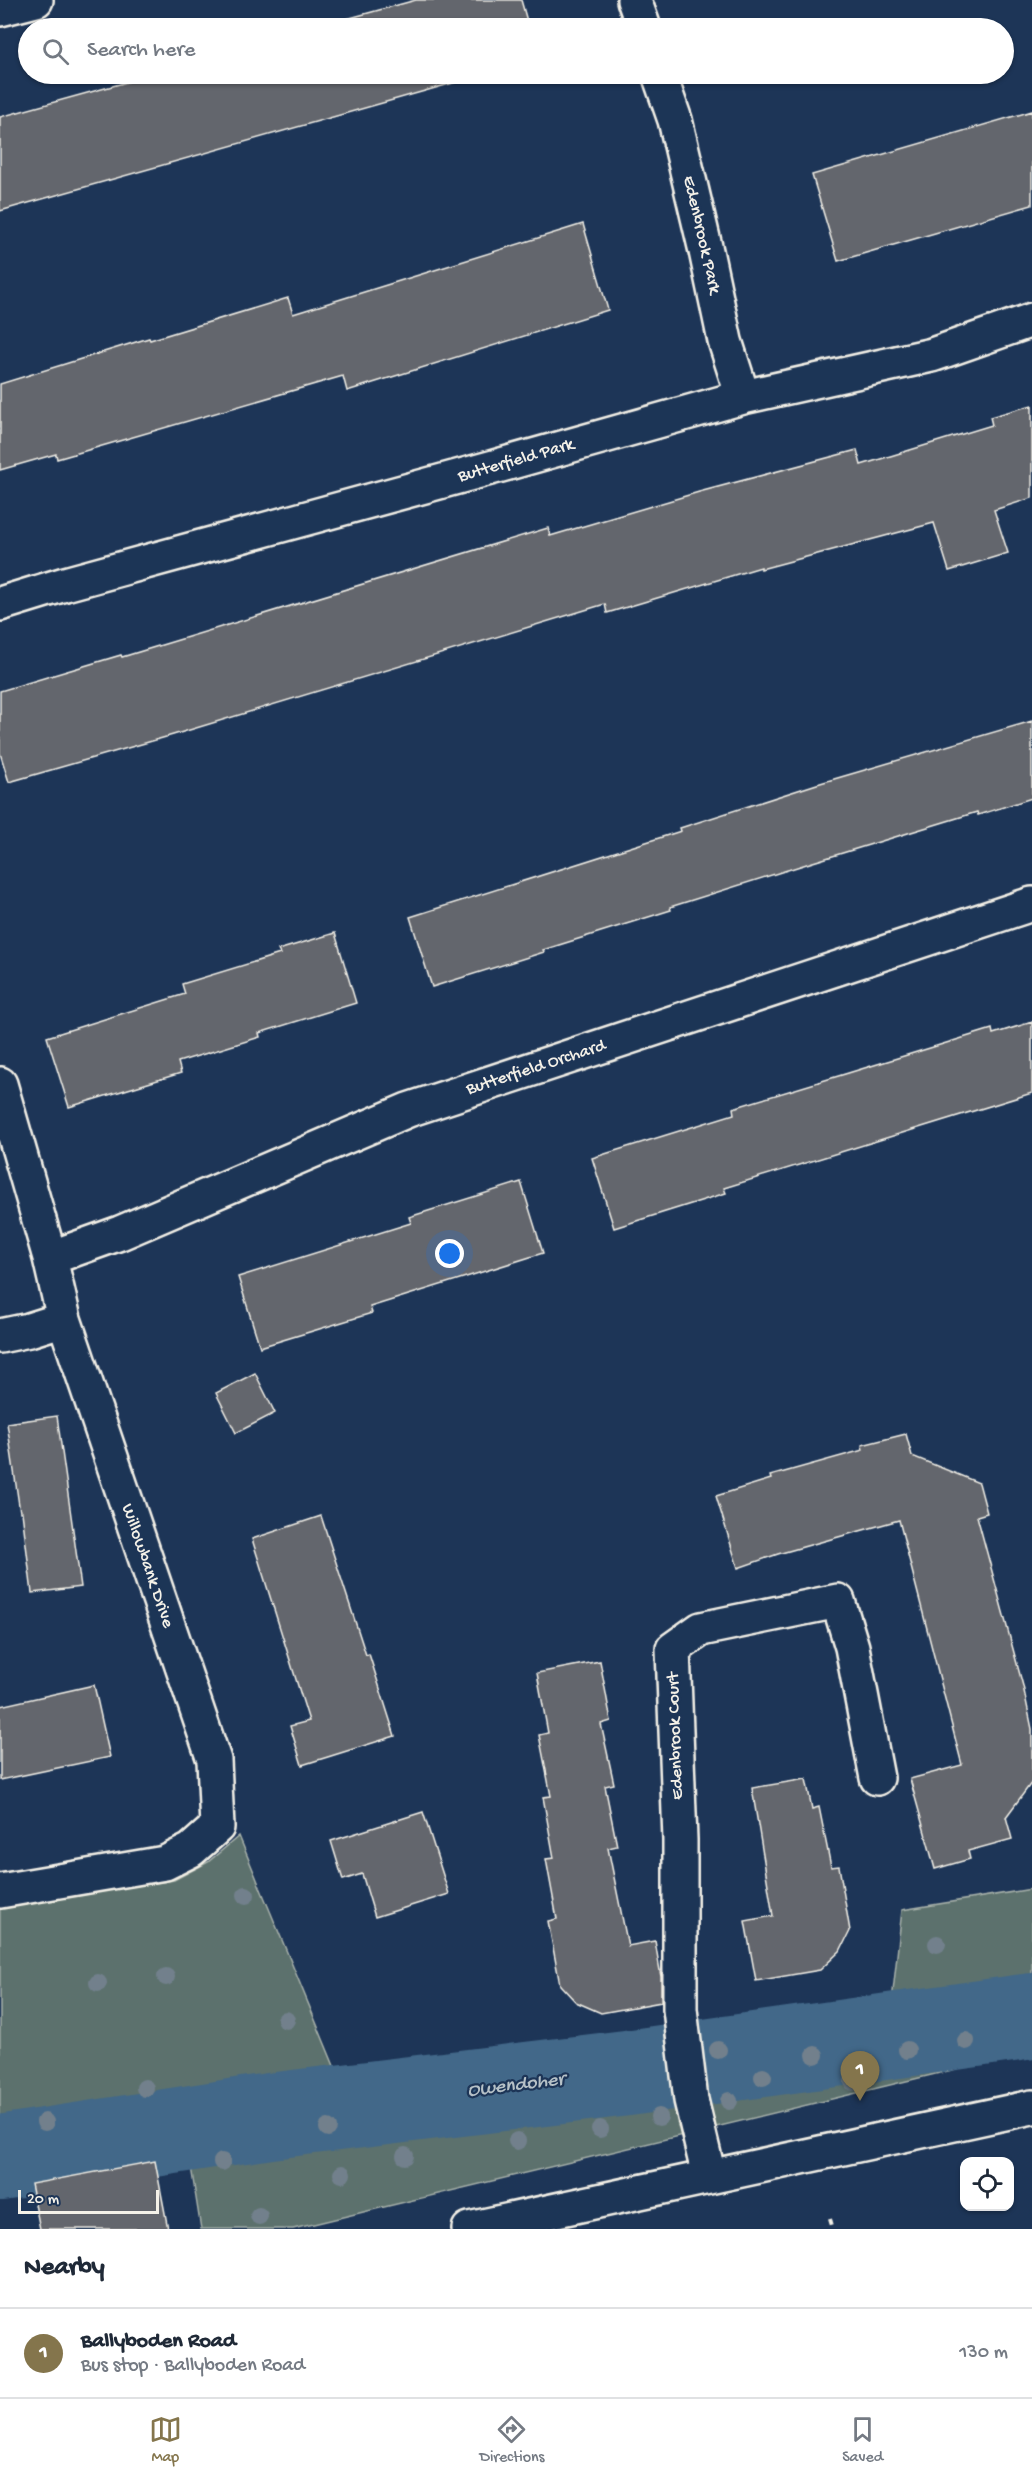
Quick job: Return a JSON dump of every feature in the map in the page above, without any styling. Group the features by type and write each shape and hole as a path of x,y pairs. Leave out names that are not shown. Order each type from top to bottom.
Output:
{"street":[{"path":"0,9 36,0"},
{"path":"634,0 640,18"},
{"name":"Edenbrook Park","path":"662,84 680,141 725,341 743,397"},
{"name":"Butterfield Park","path":"0,604 64,584 743,397 932,355 1032,320"},
{"name":"Butterfield Orchard","path":"50,1258 120,1233 408,1110 1032,904"},
{"name":"Willowbank Drive","path":"0,1084 50,1258 64,1319 214,1760 217,1827 191,1850 165,1863 0,1891"},
{"path":"0,1336 64,1319"},
{"name":"Edenbrook Court","path":"709,2176 691,2100 680,2009 680,1840 673,1649 701,1629 838,1601 852,1647 877,1778"},
{"path":"469,2229 1032,2108"}],"path":[{"path":"830,2218 833,2229"}],"green space":[{"path":"239,1836 351,2107 687,2065 682,2026 892,2001 902,1910 1032,1889 1032,2057 977,2064 293,2229 201,2229 185,2129 0,2158 0,1907 174,1880 208,1862"}],"building":[{"path":"416,0 521,0 526,18 350,18"},
{"path":"120,84 450,84 0,211 0,117"},
{"path":"1032,111 1032,205 838,261 812,175"},
{"path":"583,224 608,310 347,391 343,376 57,459 56,454 0,470 0,384 288,298 293,314"},
{"path":"1032,405 1032,498 994,510 1008,553 949,571 934,523 761,569 761,567 607,613 605,604 173,735 9,782 0,753 0,691 121,655 122,657 548,528 550,536 699,492 857,450 861,465 992,425 990,417"},
{"path":"1032,721 1032,798 978,815 977,812 670,907 671,910 432,987 410,917 681,831 680,828 817,784"},
{"path":"335,933 356,1003 259,1033 260,1037 178,1062 181,1073 69,1107 47,1037 185,994 182,984 280,954 278,950"},
{"path":"1032,1022 1032,1093 724,1188 726,1193 614,1228 592,1158 734,1114 733,1108 992,1029 993,1034"},
{"path":"521,1182 543,1253 370,1307 372,1313 260,1347 238,1277 411,1223 409,1217"},
{"path":"255,1373 275,1413 236,1433 216,1393"},
{"path":"57,1416 81,1587 32,1593 22,1512 20,1512 7,1423"},
{"path":"906,1434 912,1456 979,1483 987,1513 977,1516 1023,1686 1032,1729 1032,1782 1006,1817 1012,1839 968,1851 970,1859 935,1869 910,1779 962,1765 899,1520 778,1554 738,1568 716,1496 771,1479 770,1476 863,1450 862,1445"},
{"path":"321,1516 395,1736 302,1765 290,1726 309,1721 252,1539"},
{"path":"600,1661 611,1721 601,1724 614,1784 605,1786 617,1846 608,1848 628,1946 655,1941 661,1977 661,2002 601,2013 576,2002 560,1985 548,1921 557,1919 546,1859 554,1858 543,1797 551,1796 539,1735 548,1733 537,1673"},
{"path":"94,1685 110,1757 0,1780 0,1706"},
{"path":"806,1779 812,1809 819,1807 831,1867 839,1866 850,1931 840,1951 820,1970 756,1981 745,1921 773,1916 752,1788"},
{"path":"423,1812 449,1894 375,1917 362,1874 343,1880 331,1841"},
{"path":"155,2161 168,2229 40,2229 31,2184"}],"waterway":[{"name":"Owendoher","path":"0,2158 270,2116 627,2073 1032,2016"}],"place":[{"name":"Ballyboden Road","path":"860,2101"}]}
